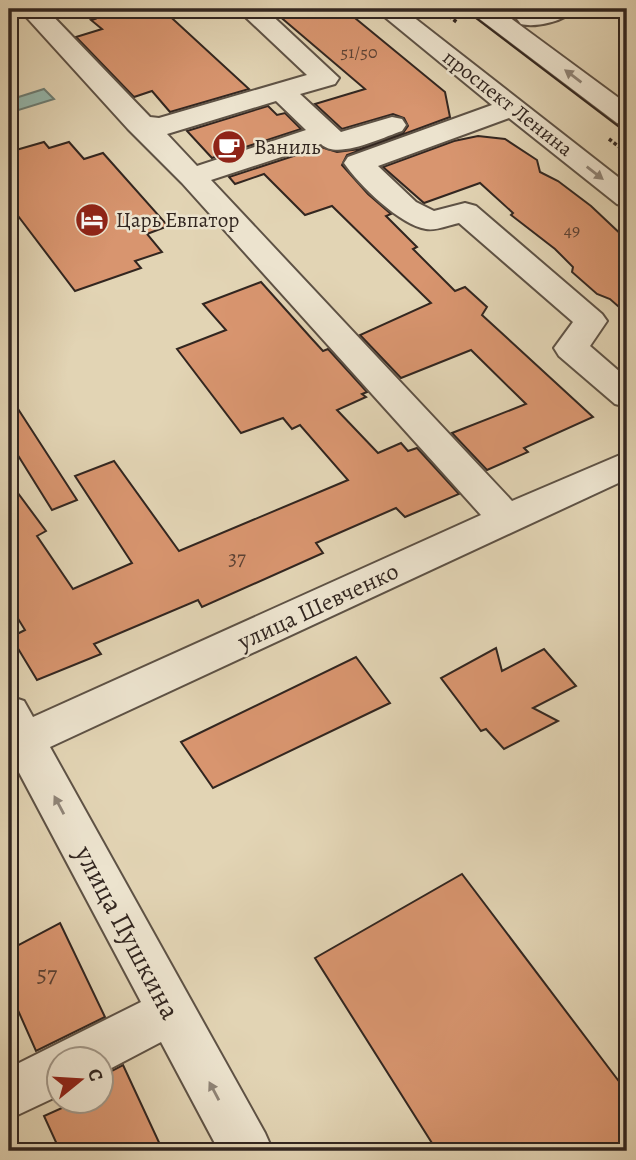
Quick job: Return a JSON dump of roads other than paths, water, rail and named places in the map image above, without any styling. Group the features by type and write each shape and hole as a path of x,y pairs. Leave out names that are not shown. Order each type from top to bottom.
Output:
{"street":[{"path":"32,9 192,177 507,520"},
{"path":"138,123 160,127 326,78 250,9"},
{"name":"проспект Ленина","path":"388,9 627,198"},
{"path":"482,9 627,117"},
{"path":"530,19 562,9"},
{"path":"281,92 336,143 443,109 505,101"},
{"path":"505,101 358,163 405,208 430,221 465,212 591,321 571,348 627,396"},
{"path":"192,177 325,133"},
{"name":"улица Шевченко","path":"14,734 507,520 627,464"},
{"name":"улица Пушкина","path":"14,734 247,1151"},
{"path":"108,1044 171,1012"},
{"path":"9,1094 46,1075"}],"water":[{"path":"44,89 54,99 9,113 9,100"}],"tram line":[{"path":"464,9 627,133"}],"place":[{"name":"Ваниль","path":"229,147"},
{"name":"Царь Евпатор","path":"92,220"}]}
